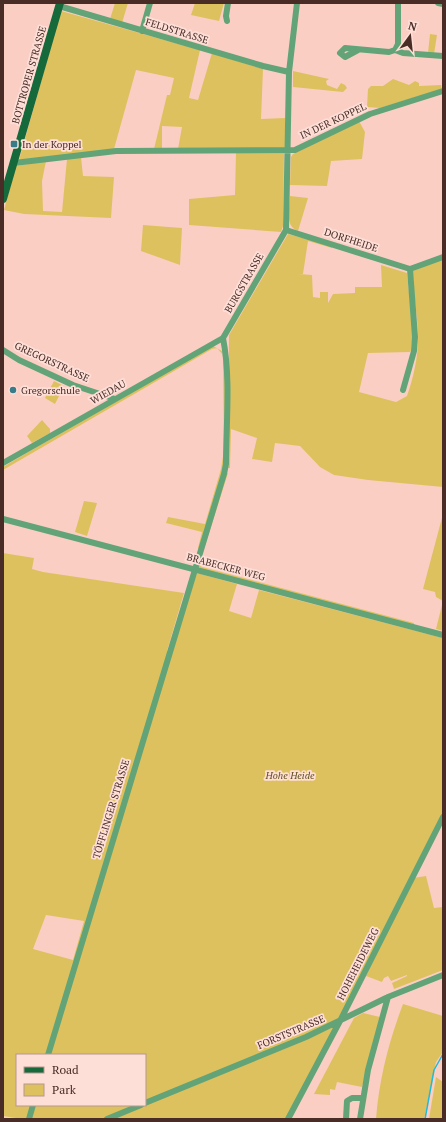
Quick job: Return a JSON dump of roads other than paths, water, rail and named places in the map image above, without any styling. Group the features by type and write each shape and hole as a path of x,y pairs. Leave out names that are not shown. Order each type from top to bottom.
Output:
{"main road":[{"name":"BOTTROPER STRASSE","path":"3,199 59,5"}],"street":[{"path":"142,31 150,3"},
{"path":"227,21 226,16 228,3"},
{"name":"BURGSTRASSE","path":"224,338 286,230 289,151 289,72 297,3"},
{"path":"395,50 398,44 398,3"},
{"path":"438,3 443,4"},
{"name":"FELDSTRASSE","path":"59,5 142,31 263,66 289,72"},
{"path":"358,50 389,52 395,50 403,53 443,56"},
{"name":"IN DER KOPPEL","path":"14,163 116,151 295,150 370,114 443,91"},
{"name":"DORFHEIDE","path":"286,230 410,269"},
{"path":"403,390 414,351 415,337 410,269 443,257"},
{"path":"194,569 226,464 226,372 224,338"},
{"name":"WIEDAU","path":"3,463 224,338"},
{"name":"GREGORSTRASSE","path":"3,350 19,360 73,385 115,399"},
{"name":"BRABECKER WEG","path":"3,519 443,635"},
{"name":"TÖFFLINGER STRASSE","path":"48,1054 194,569"},
{"name":"HOHEHEIDEWEG","path":"288,1119 340,1021 443,817"},
{"name":"FORSTSTRASSE","path":"146,1104 306,1037 388,997 443,975"},
{"path":"360,1119 362,1098 374,1042 388,997"},
{"path":"346,1119 347,1101 352,1098 362,1098"},
{"path":"29,1119 33,1106"},
{"path":"107,1119 139,1106"}],"waterway":[{"path":"425,1119 434,1070 443,1054"}],"place":[{"name":"In der Koppel","path":"14,144"},
{"name":"Gregorschule","path":"13,390"}],"park label":[{"name":"Hohe Heide","path":"290,775"}]}
